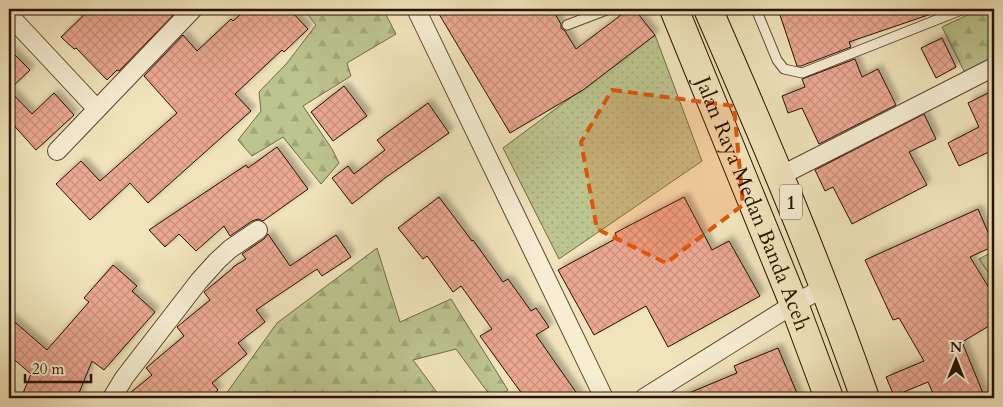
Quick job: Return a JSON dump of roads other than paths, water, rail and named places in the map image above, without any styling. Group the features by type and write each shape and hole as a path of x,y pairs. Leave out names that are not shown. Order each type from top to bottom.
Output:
{"highway":[{"name":"Jalan Raya Medan Banda Aceh","path":"674,9 794,304 829,398"},
{"name":"Jalan Raya Medan Banda Aceh","path":"708,9 780,176 825,287 865,398"}],"street":[{"path":"57,151 96,108 193,9"},
{"path":"416,9 604,398"},
{"path":"9,15 96,108"},
{"path":"780,176 994,67"},
{"path":"112,398 124,378 199,281 230,249 258,230"},
{"path":"644,398 794,304 825,287"}],"lane":[{"path":"567,25 609,9"},
{"path":"756,9 777,60 784,69 802,73 964,9"}]}
